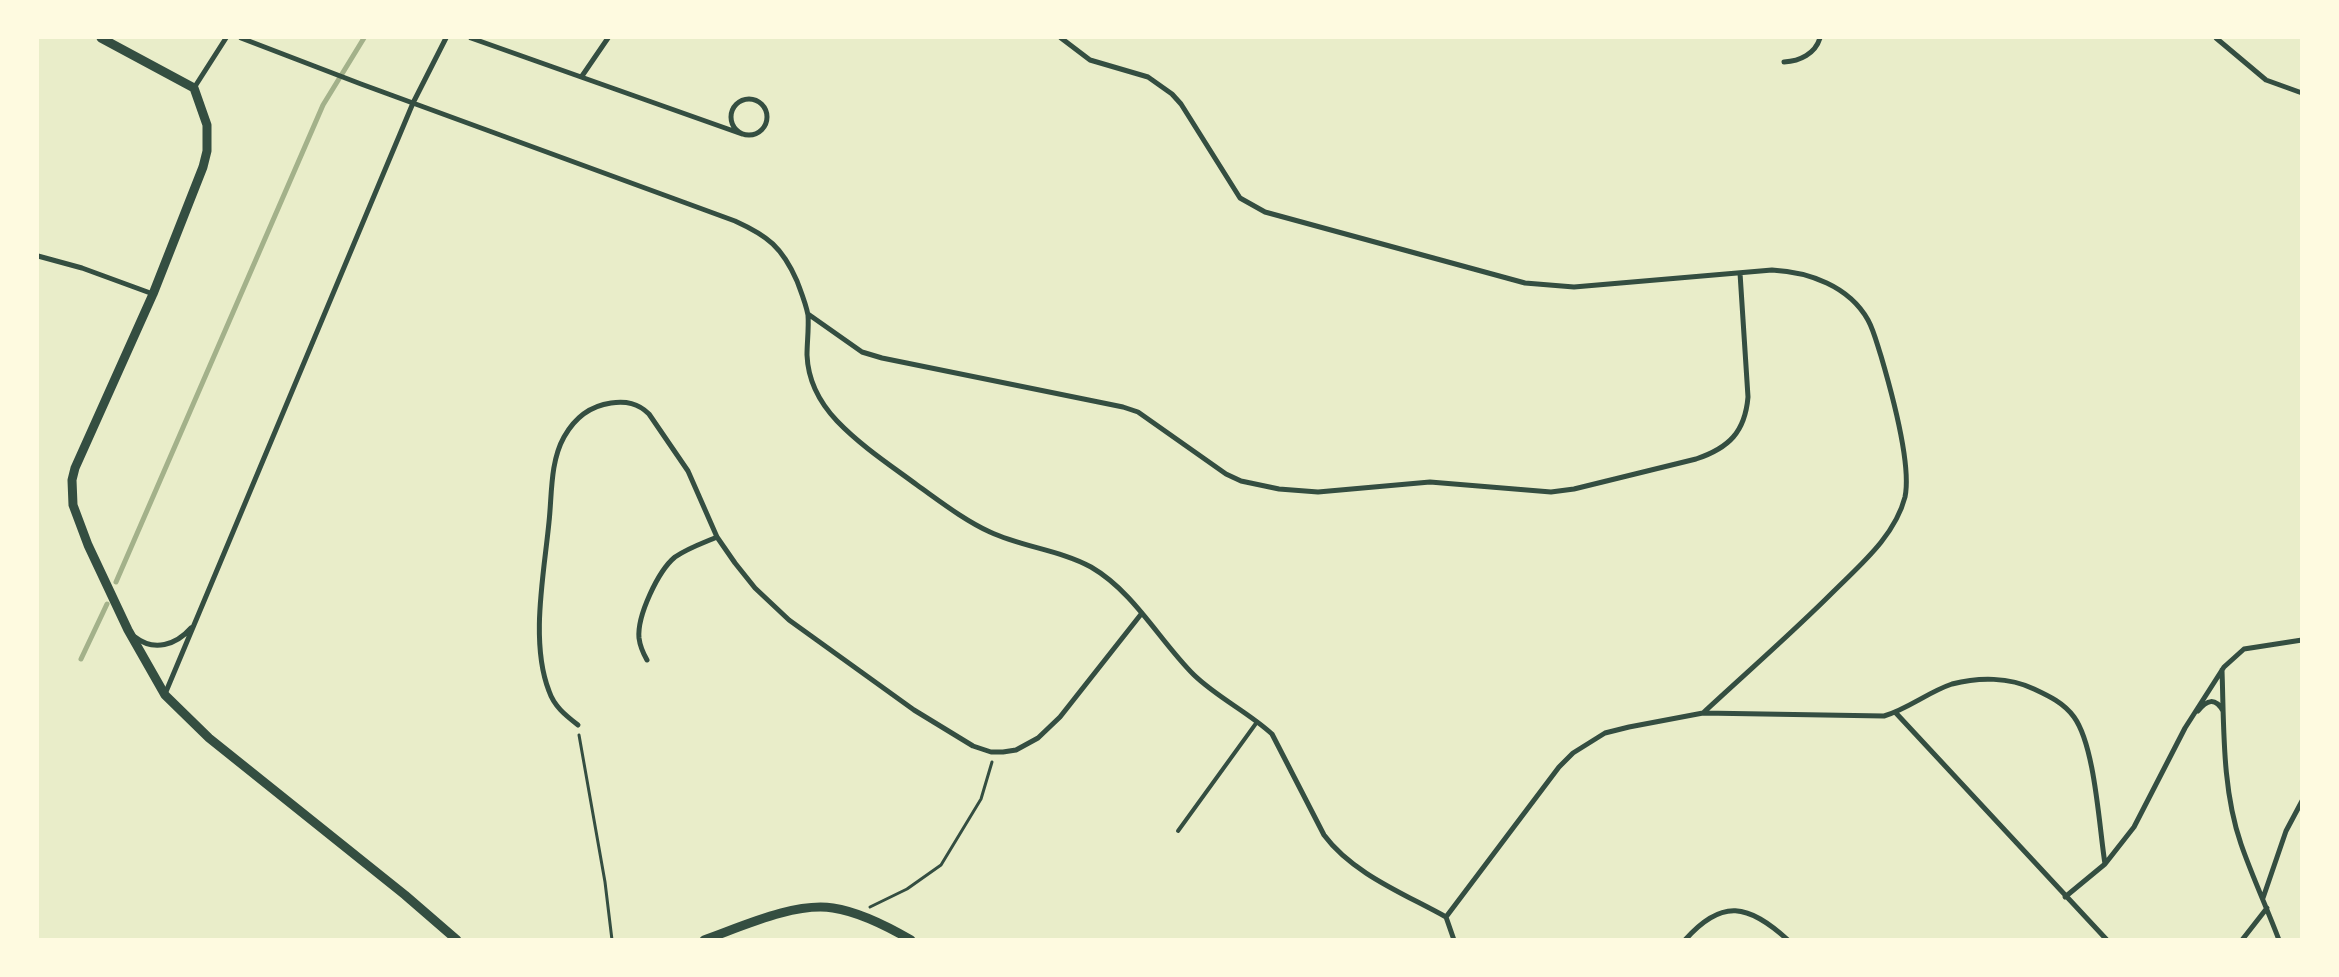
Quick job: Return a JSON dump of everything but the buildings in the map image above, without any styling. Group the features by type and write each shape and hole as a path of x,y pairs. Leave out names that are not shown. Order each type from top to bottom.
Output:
{"street":[{"path":"101,38 194,88 207,125 207,151 193,195 153,294 81,451 72,480 73,505 80,524 128,630 165,695 209,738 405,895 457,940"},
{"path":"194,88 226,38"},
{"path":"241,38 752,228 775,244 783,252 802,292 808,314 807,356 813,385 828,410 856,439 972,523 1018,544 1075,560 1091,567 1119,587 1194,675 1210,689 1272,734 1282,749 1324,835 1331,845 1369,874 1446,917 1454,940"},
{"path":"165,695 414,103 446,38"},
{"path":"471,38 742,134 754,135 766,125 766,112 763,105 756,100 747,99 740,102 732,112 732,123 742,134"},
{"path":"582,76 608,38"},
{"path":"1061,38 1090,60 1148,77 1172,94 1181,104 1240,198 1265,212 1478,271 1547,286 1574,287 1772,270 1795,271 1836,288 1854,301 1868,320 1876,339 1898,421 1906,478 1905,495 1898,516 1878,546 1812,614 1703,713"},
{"path":"1784,62 1802,59 1820,38"},
{"path":"2216,38 2266,80 2302,93"},
{"path":"38,256 82,268 153,294"},
{"path":"808,314 862,352 882,358 1138,412 1226,474 1260,486 1318,492 1430,482 1551,492 1574,489 1696,459 1715,452 1734,436 1747,411 1748,397 1740,273"},
{"path":"578,725 554,703 548,690 540,640 540,609 554,472 559,447 569,429 582,415 599,406 629,402 644,408 688,471 718,537 735,563 755,588 789,620 948,732 973,746 994,752 1016,750 1048,730 1142,614"},
{"path":"647,660 639,636 643,614 656,584 673,559 686,550 718,537"},
{"path":"128,630 146,644 160,646 181,638 195,624"},
{"path":"2065,897 2104,864 2134,827 2187,723 2222,670 2237,653 2254,646 2302,640"},
{"path":"2222,670 2227,779 2241,843 2279,940"},
{"path":"1446,917 1544,787 1573,753 1605,733 1703,713 1884,716 1952,684 1989,678 2028,686 2048,695 2064,706 2081,728 2086,742 2104,864"},
{"path":"2187,723 2207,702 2214,702 2223,712"},
{"path":"1895,712 2106,940"},
{"path":"2263,899 2286,831 2302,801"},
{"path":"704,940 774,916 817,907 832,907 860,915 911,940"},
{"path":"2242,940 2267,908"},
{"path":"1685,940 1706,919 1719,912 1731,910 1745,912 1757,917 1788,940"}],"lane":[{"path":"1178,831 1257,722"}],"path":[{"path":"578,725 605,882 612,940"},
{"path":"860,915 873,905 907,889 941,864 981,799 994,752"}],"waterway":[{"path":"116,582 323,105 364,38"},
{"path":"81,659 107,604"}]}
